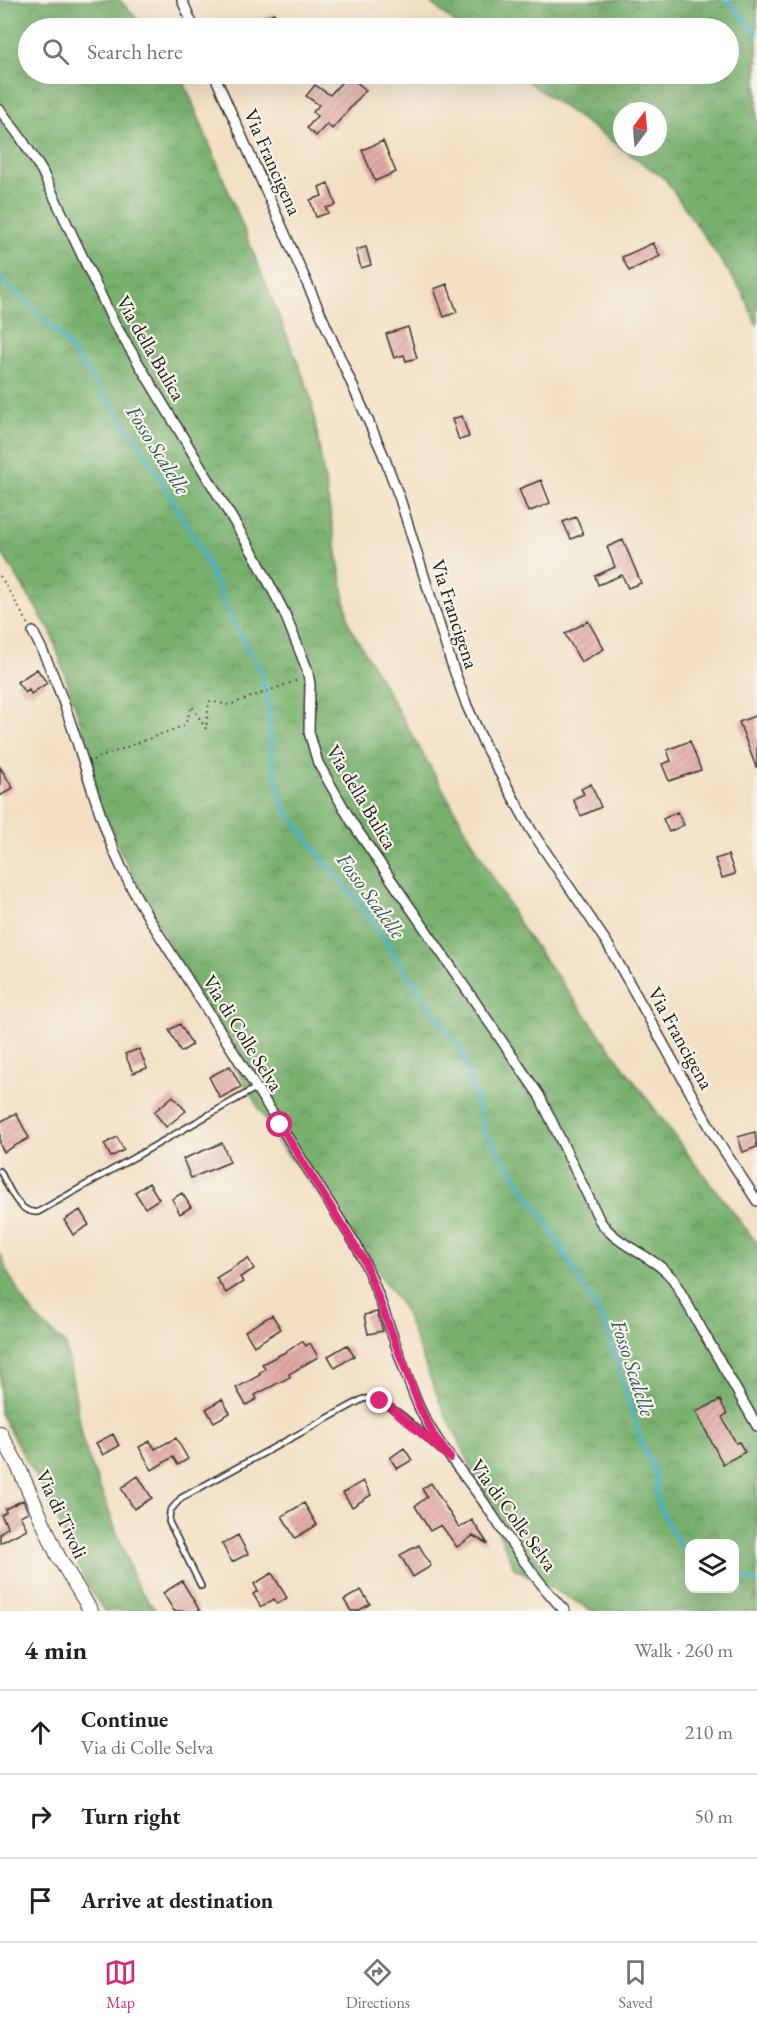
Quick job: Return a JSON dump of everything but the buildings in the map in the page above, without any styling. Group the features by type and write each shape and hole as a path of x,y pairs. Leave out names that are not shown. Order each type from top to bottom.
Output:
{"main road":[{"name":"Via di Tivoli","path":"0,1433 13,1456 54,1547 91,1611"}],"street":[{"path":"182,0 190,18"},
{"name":"Via Francigena","path":"218,84 386,461 450,659 481,738 531,830 607,943 716,1138 757,1201"},
{"name":"Via della Bulica","path":"0,110 42,171 97,290 127,345 256,558 301,650 309,676 310,741 318,763 337,796 456,975 539,1095 600,1221 614,1238 654,1261 673,1280 757,1426"},
{"name":"Via di Colle Selva","path":"33,632 55,680 110,840 132,888 360,1253 372,1278 420,1408 433,1434 482,1499 532,1572 566,1611"}],"lane":[{"path":"0,1171 21,1205 28,1212 38,1212 256,1088"},
{"path":"201,1586 171,1527 169,1516 173,1506 181,1498 354,1402 367,1399 384,1403 450,1458"}],"path":[{"path":"0,576 33,632"},
{"path":"84,763 185,725 192,706 206,729 209,701 229,705 309,676"}],"green space":[{"path":"0,0 120,0 136,18 18,18 18,84 185,84 310,393 349,624 523,930 690,1157 757,1243 757,1611 593,1611 514,1568 463,1449 442,1408 403,1308 352,1234 279,1144 206,1015 97,806 82,727 51,632 0,550"},
{"path":"427,0 757,0 757,326 743,293 665,179 633,156 667,156 667,102 613,102 613,142 531,84 739,84 739,18 449,18"},
{"path":"0,1254 10,1277 28,1307 66,1345 84,1445 137,1586 156,1611 104,1611 89,1588 41,1486 0,1413"}],"waterway":[{"path":"727,0 757,33"},
{"name":"Fosso Scalelle","path":"0,278 56,330 136,438 197,542 236,628 262,673 269,709 272,760 283,805 318,853 360,904 462,1053 486,1133 545,1220 603,1320 641,1441 656,1476 658,1504 681,1548 685,1550"},
{"name":"Fosso Scalelle","path":"739,1576 757,1582"}],"route":[{"path":"280,1125 364,1260 420,1408 433,1434 450,1458 380,1401"}]}
